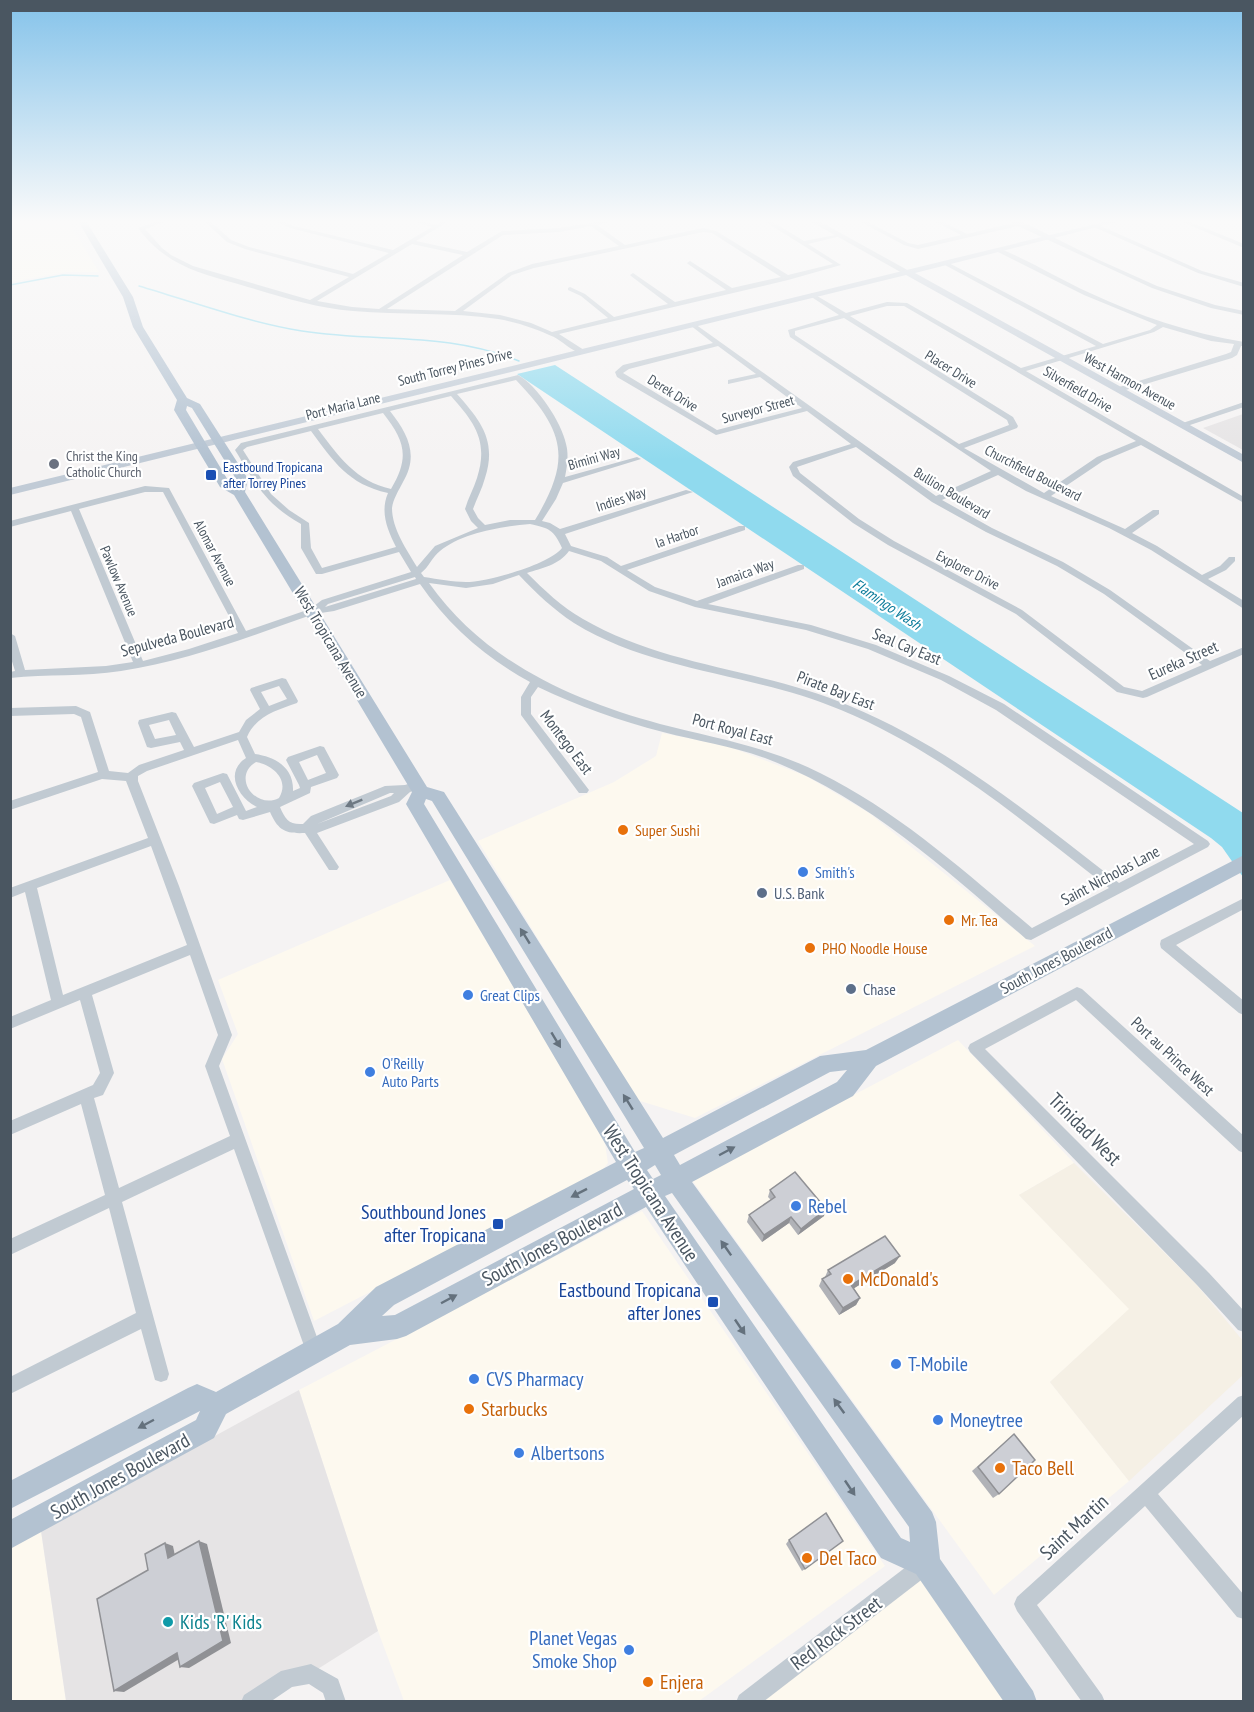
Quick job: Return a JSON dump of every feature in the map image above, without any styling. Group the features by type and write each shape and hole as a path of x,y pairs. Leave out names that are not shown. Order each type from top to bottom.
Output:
{"main road":[{"name":"West Tropicana Avenue","path":"129,301 138,327 183,400 196,406 242,479 239,492"},
{"name":"South Torrey Pines Drive","path":"10,492 792,301"},
{"name":"West Harmon Avenue","path":"959,301 1244,460"},
{"name":"West Tropicana Avenue","path":"183,400 180,410 224,484 239,492 313,611 415,789 415,804 648,1192 891,1548 926,1564"},
{"name":"West Tropicana Avenue","path":"415,789 438,796 675,1178 922,1522 926,1564 1022,1701"},
{"path":"435,837 458,852 485,892 500,897"},
{"name":"South Jones Boulevard","path":"10,1535 206,1429 217,1405 347,1333 385,1296 827,1063 869,1059 1244,862"},
{"name":"South Jones Boulevard","path":"347,1333 397,1327 845,1089 869,1059"},
{"name":"South Jones Boulevard","path":"10,1496 197,1397 217,1405"}],"street":[{"path":"307,301 381,310 458,312 502,318 551,334 581,352"},
{"path":"381,310 395,301"},
{"path":"458,312 474,301"},
{"path":"591,301 614,319"},
{"path":"668,301 674,305"},
{"path":"551,334 691,301"},
{"name":"Placer Drive","path":"820,301 1010,419 1014,426 958,447"},
{"path":"1017,301 1102,346"},
{"path":"1101,301 1162,325 1241,344 1229,356 1119,390"},
{"path":"1192,301 1244,313"},
{"name":"Silverfield Drive","path":"843,315 899,303 910,307 1244,501"},
{"name":"Churchfield Boulevard","path":"843,315 790,330 792,336 997,472 1126,533 1244,606"},
{"name":"Bullion Boulevard","path":"693,325 935,500 1089,580 1209,665"},
{"path":"1019,370 1152,331 1162,325"},
{"name":"Derek Drive","path":"716,433 623,378 620,372 626,367 718,344"},
{"path":"731,382 761,375"},
{"name":"Port Maria Lane","path":"401,548 319,572 306,548 305,524 286,512 268,496 239,450 244,445 518,377 544,402 560,431 566,459 558,482"},
{"path":"452,393 483,431 486,448 484,469 469,509 485,530"},
{"path":"1181,425 1244,404"},
{"name":"Surveyor Street","path":"716,433 807,409"},
{"name":"Port Royal East","path":"385,410 405,436 408,449 407,465 388,507 388,521 401,548 463,630 536,683 576,701 664,728 735,743 823,778 872,807 914,838 1031,935"},
{"path":"313,428 348,474 372,488 393,492"},
{"path":"1045,496 1100,459 1141,442"},
{"name":"Explorer Drive","path":"855,444 796,464 793,467 796,474 856,521 924,562 1019,612 1121,690 1134,694"},
{"name":"Bimini Way","path":"558,482 637,459"},
{"path":"935,500 997,472"},
{"path":"539,520 555,499 558,482"},
{"name":"Alomar Avenue","path":"74,508 145,489 166,490 243,634"},
{"name":"Indies Way","path":"561,532 689,492"},
{"path":"10,524 74,508"},
{"name":"Pawlow Avenue","path":"74,508 139,664"},
{"path":"1126,533 1156,512"},
{"path":"421,576 436,549 485,530 516,522 539,520 561,532 567,548"},
{"name":"la Harbor","path":"620,569 742,528"},
{"name":"Sepulveda Boulevard","path":"16,674 77,672 139,664 313,611 331,609 421,576 466,585 493,581 551,562 561,556 567,548"},
{"name":"Seal Cay East","path":"567,548 604,559 652,588 698,605 808,627 872,647 945,678 1000,707 1204,844"},
{"path":"1202,578 1223,568 1232,559"},
{"name":"Jamaica Way","path":"698,605 801,567"},
{"name":"Pirate Bay East","path":"520,572 542,597 569,616 634,649 675,662 778,684 822,698 917,742 975,779 1118,889"},
{"path":"10,636 16,674"},
{"name":"Eureka Street","path":"1134,694 1143,695 1244,650"},
{"name":"Montego East","path":"536,683 527,691 524,700 526,715 583,790"},
{"path":"10,712 76,710 86,715 105,775"},
{"path":"252,759 242,735 244,729 266,710"},
{"path":"242,735 143,768 133,777 132,781 225,1035 223,1043 214,1053 212,1066 314,1352"},
{"path":"183,738 191,752"},
{"path":"252,759 265,759 279,766 289,789 276,805 257,804 247,795 238,775 239,769 252,759"},
{"path":"10,806 105,775 133,777"},
{"path":"240,809 243,816 276,805 306,790 305,785"},
{"path":"276,805 280,820 291,829 320,828 415,789"},
{"path":"307,828 333,867"},
{"path":"10,893 155,840"},
{"name":"Saint Nicholas Lane","path":"1031,935 1204,844"},
{"path":"30,886 58,1003"},
{"path":"1244,903 1166,944 1244,1009"},
{"path":"10,1023 193,948"},
{"path":"10,1128 98,1090 107,1073 85,993"},
{"name":"Port au Prince West","path":"1077,993 1244,1146"},
{"name":"Trinidad West","path":"1077,993 975,1048 1203,1279 1244,1324"},
{"path":"86,1095 161,1374"},
{"path":"10,1247 238,1140"},
{"path":"10,1386 146,1317"},
{"name":"Saint Martin","path":"1095,1701 1024,1604 1144,1492 1244,1404"},
{"path":"1144,1492 1244,1611"},
{"name":"Red Rock Street","path":"746,1701 926,1564"},
{"path":"251,1701 288,1678 311,1674 331,1686 336,1701"}],"shaded area":[{"path":"1243,414 1243,450 1203,428"},
{"path":"662,733 727,746 806,776 869,813 1035,946 695,1118 637,1100 478,841 614,782 656,756"},
{"path":"450,880 597,1128 605,1144 608,1163 600,1173 314,1321 222,1059 238,1034 218,980"},
{"path":"958,1040 1074,1163 1019,1195 1130,1309 1050,1382 1129,1481 994,1595 692,1180"},
{"path":"642,1211 885,1566 699,1701 404,1701 378,1631 299,1390"},
{"path":"299,1390 378,1631 267,1701 66,1701 41,1531"},
{"path":"41,1531 66,1701 11,1701 10,1548"},
{"path":"927,1568 1021,1702 746,1702"}],"sand":[{"path":"1074,1163 1196,1284 1243,1341 1243,1375 1129,1481 1050,1382 1129,1309 1019,1195"}],"water":[{"name":"Flamingo Wash","path":"555,365 1243,813 1243,877 1222,847 1211,838 517,374"}],"building":[{"path":"795,1172 826,1209 801,1229 791,1217 764,1235 749,1215 775,1197 770,1190"},
{"name":"McDonald's","path":"885,1236 900,1256 851,1285 860,1298 843,1308 822,1279 831,1274 828,1270"},
{"name":"Taco Bell","path":"1014,1434 1035,1460 999,1494 978,1467"},
{"name":"Del Taco","path":"826,1513 843,1541 805,1569 789,1540"},
{"name":"Kids 'R' Kids","path":"199,1541 223,1641 180,1667 177,1653 114,1691 97,1599 148,1570 145,1554 165,1543 168,1558"}],"waterway":[{"name":"Flamingo Wash","path":"188,301 240,317 302,331 330,335 438,341 465,345 519,361"}],"place":[{"name":"Christ the King Catholic Church","path":"54,464"},
{"name":"Eastbound Tropicana after Torrey Pines","path":"211,475"},
{"name":"Super Sushi","path":"623,830"},
{"name":"Smith's","path":"803,872"},
{"name":"U.S. Bank","path":"762,893"},
{"name":"Mr. Tea","path":"949,920"},
{"name":"PHO Noodle House","path":"810,948"},
{"name":"Chase","path":"851,989"},
{"name":"Great Clips","path":"468,995"},
{"name":"O'Reilly Auto Parts","path":"370,1072"},
{"name":"Rebel","path":"796,1206"},
{"name":"Southbound Jones after Tropicana","path":"498,1224"},
{"name":"McDonald's","path":"848,1279"},
{"name":"Eastbound Tropicana after Jones","path":"713,1302"},
{"name":"T-Mobile","path":"896,1364"},
{"name":"CVS Pharmacy","path":"474,1379"},
{"name":"Starbucks","path":"469,1409"},
{"name":"Moneytree","path":"938,1420"},
{"name":"Albertsons","path":"519,1453"},
{"name":"Taco Bell","path":"1000,1468"},
{"name":"Del Taco","path":"807,1558"},
{"name":"Kids 'R' Kids","path":"168,1622"},
{"name":"Planet Vegas Smoke Shop","path":"629,1650"},
{"name":"Enjera","path":"648,1682"}]}
